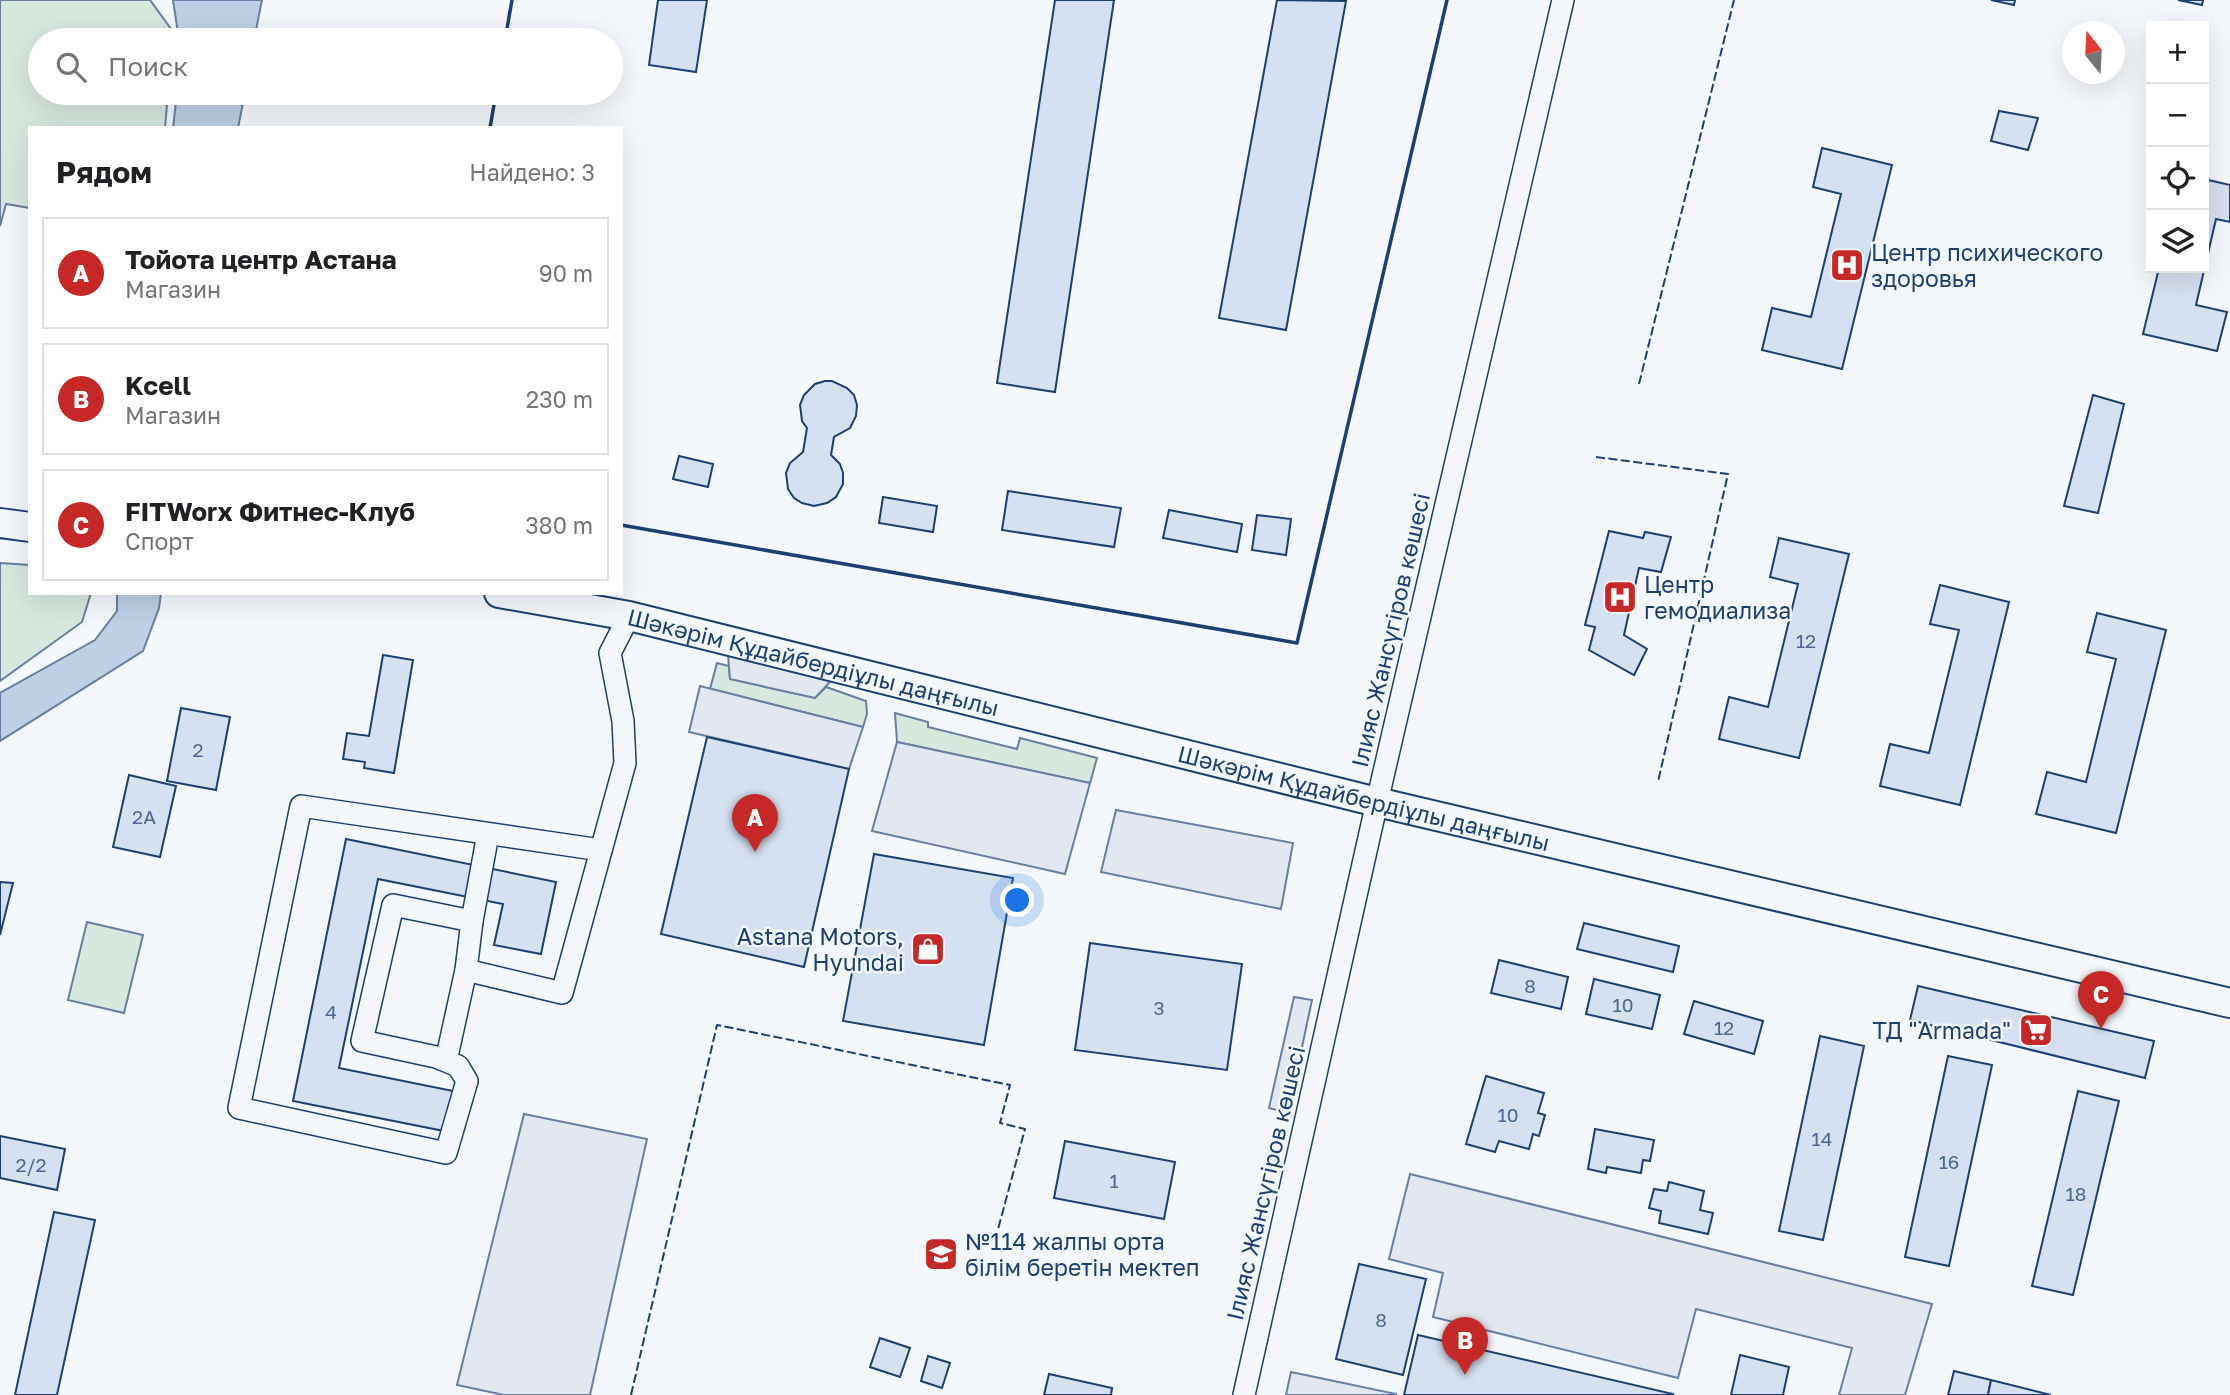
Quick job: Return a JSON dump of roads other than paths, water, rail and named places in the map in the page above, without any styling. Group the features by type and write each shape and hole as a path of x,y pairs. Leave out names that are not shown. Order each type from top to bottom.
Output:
{"main road":[{"path":"0,523 28,527"},
{"name":"Шәкәрім Құдайбердіұлы даңғылы","path":"510,595 629,616 1377,802 2230,1003"}],"street":[{"name":"Ілияс Жансүгіров көшесі","path":"1244,1395 1377,802 1563,0"},
{"path":"466,970 562,993 625,763 623,721 610,653 629,616"},
{"path":"472,921 393,905 362,1041 458,1066 467,1081 446,1153 239,1108 301,806 601,850"},
{"path":"446,1061 466,970 488,834"}],"water":[{"path":"173,0 262,0 256,28 177,28"},
{"path":"176,105 243,105 238,126 173,126"},
{"path":"117,595 161,595 159,608 143,651 0,741 0,693 95,640 117,611"}],"place":[{"name":"Центр психического здоровья","path":"1847,265"},
{"name":"Центр гемодиализа","path":"1620,597"},
{"name":"Тойота центр Астана","path":"755,852"},
{"name":"Astana Motors, Hyundai","path":"928,949"},
{"name":"FITWorx Фитнес-Клуб","path":"2101,1029"},
{"name":"ТД \"Armada\"","path":"2036,1030"},
{"name":"№114 жалпы орта білім беретін мектеп","path":"941,1254"},
{"name":"Kcell","path":"1465,1375"}]}
